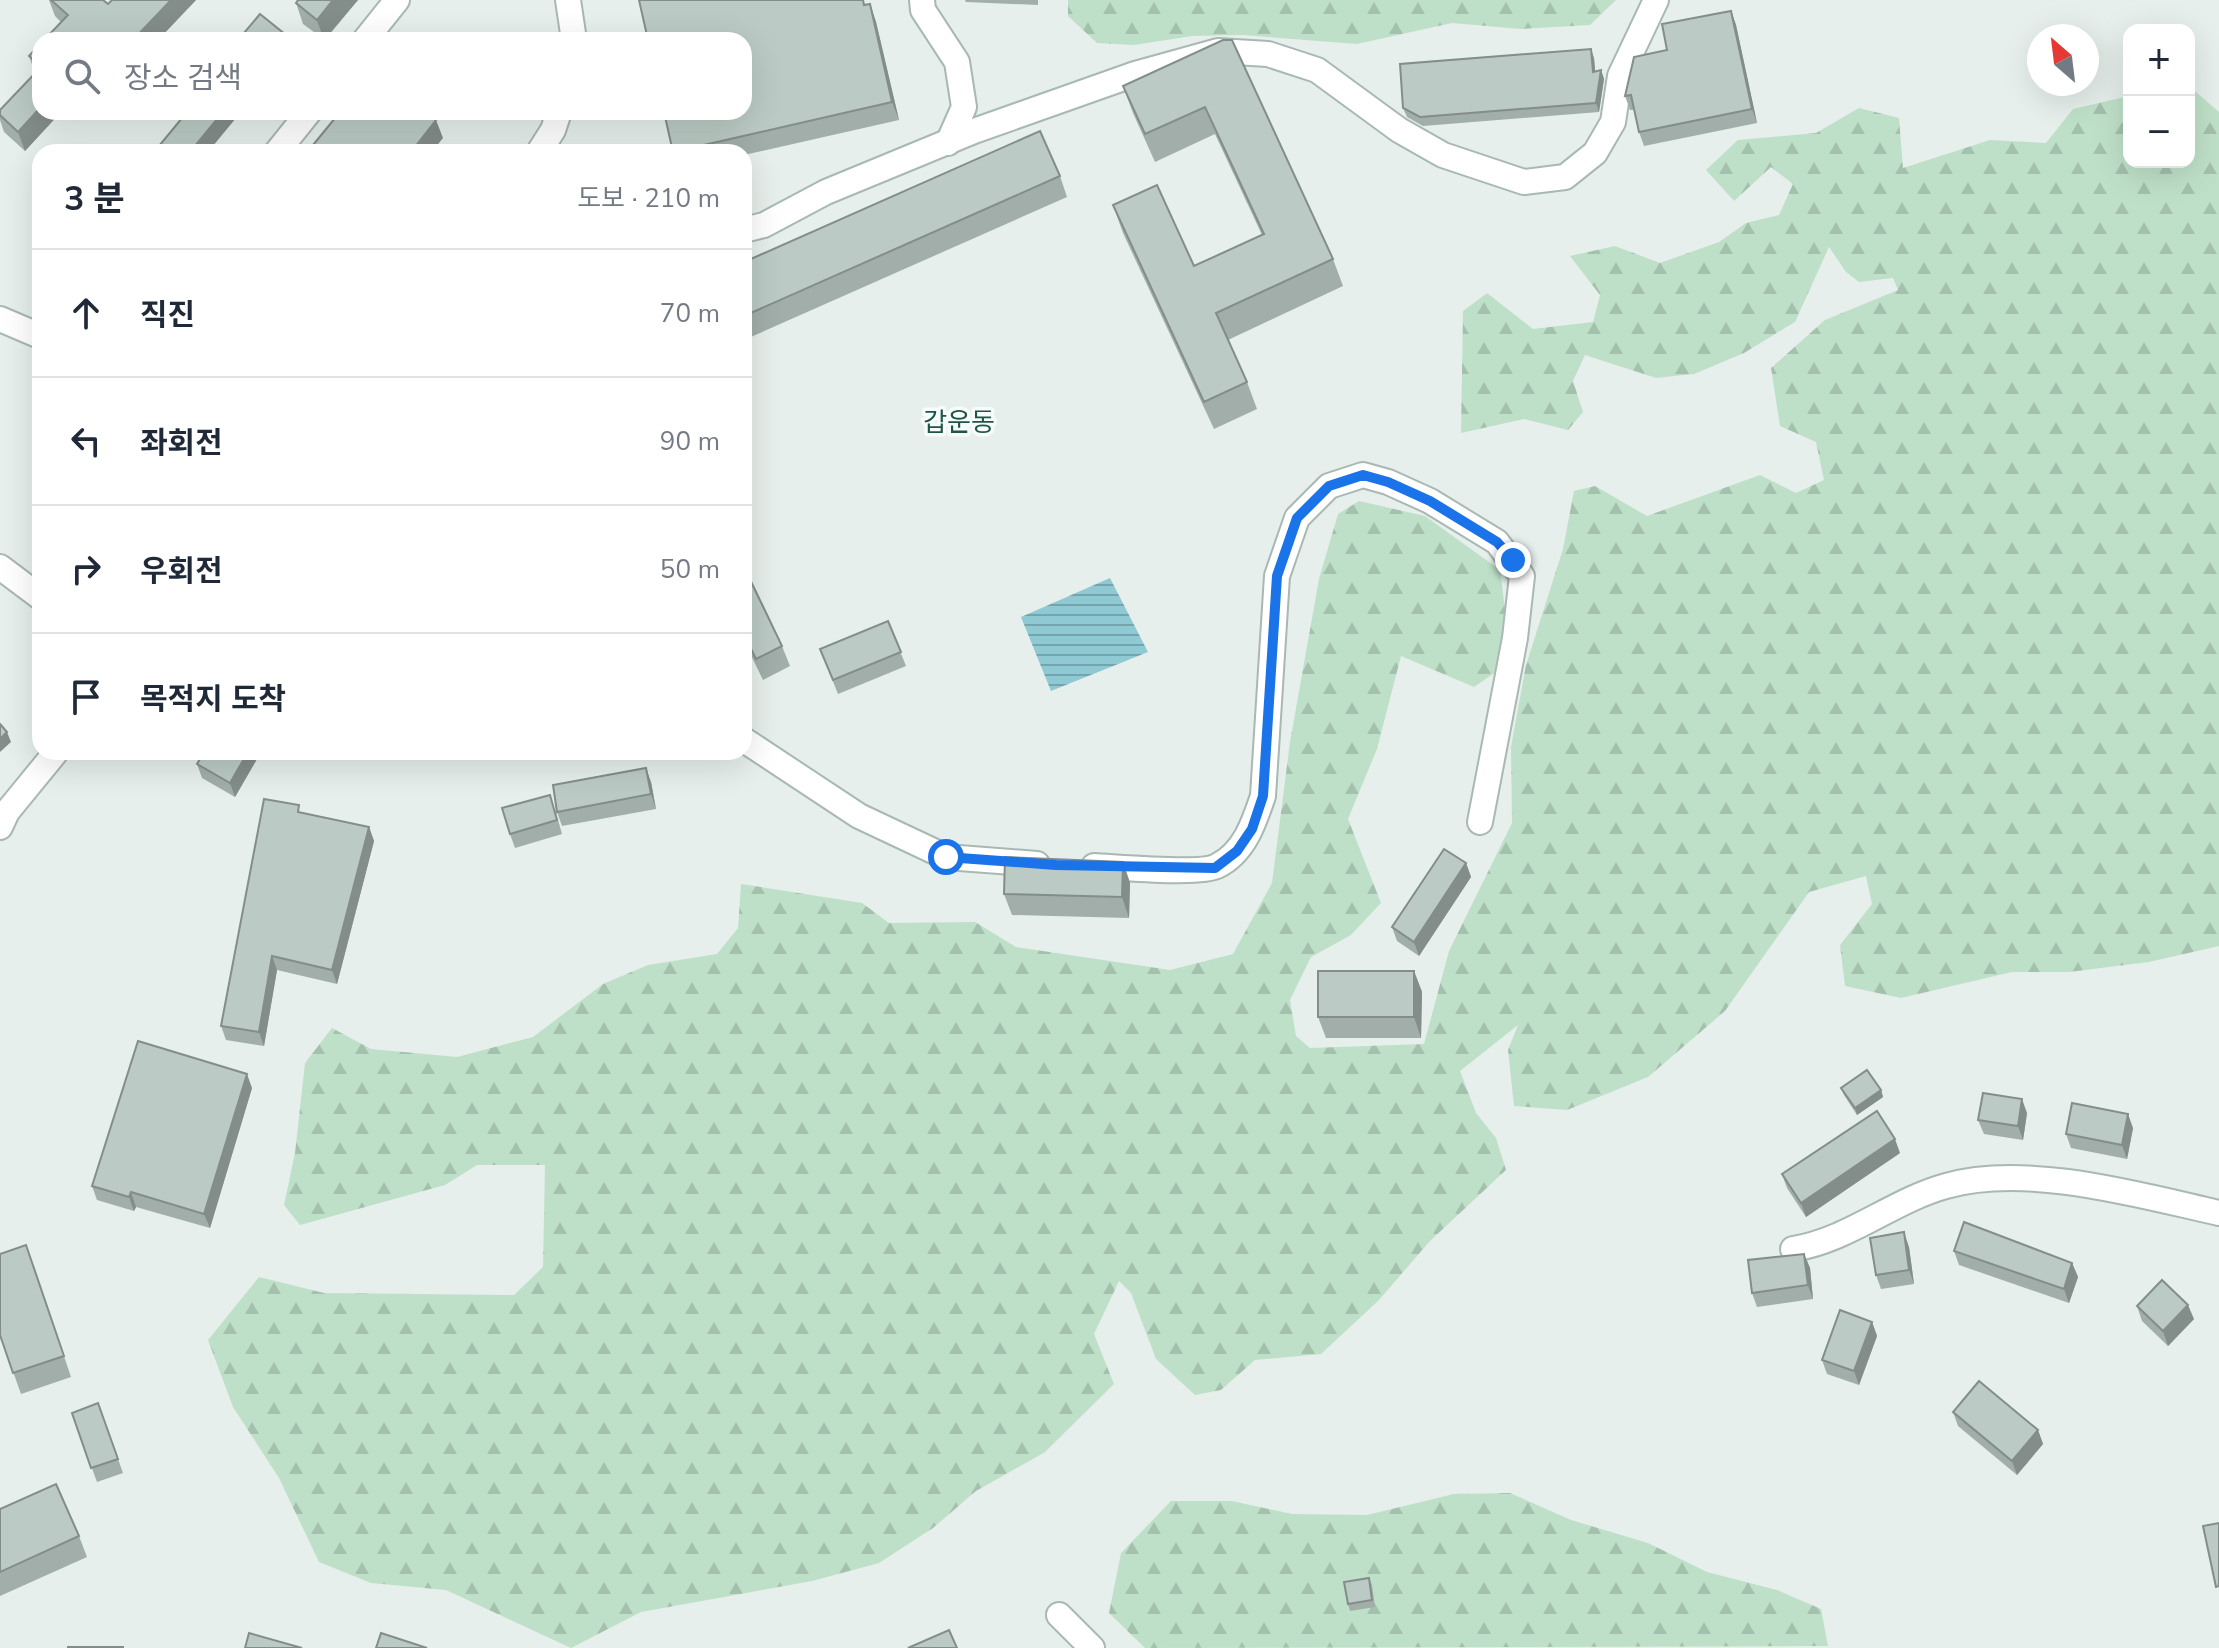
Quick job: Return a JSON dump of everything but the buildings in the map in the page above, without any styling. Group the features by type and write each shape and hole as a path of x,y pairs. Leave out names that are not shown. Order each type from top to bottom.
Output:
{"street":[{"path":"371,32 397,0"},
{"path":"568,0 573,32"},
{"path":"922,0 923,10 957,62 964,107 948,143"},
{"path":"752,228 764,225 826,192 948,143 1135,74 1218,51 1268,54 1317,70 1399,130 1443,155 1524,182 1565,177 1595,153 1613,122 1620,76 1656,0"},
{"path":"283,144 303,120"},
{"path":"544,144 556,120"},
{"path":"0,319 32,333"},
{"path":"752,745 859,816 946,857 1063,865 1215,868 1237,851 1252,829 1263,796 1277,576 1297,518 1329,486 1363,475 1388,482 1430,501 1497,542 1522,576 1515,638 1480,822"},
{"path":"0,567 32,591"},
{"path":"0,827 7,812 49,760"},
{"path":"1793,1249 1821,1244 1945,1186 1995,1176 2114,1189 2219,1213"},
{"path":"1059,1615 1092,1648"}],"green space":[{"path":"1068,0 1616,0 1590,25 1521,29 1452,23 1357,44 1243,35 1192,36 1134,45 1097,43 1068,16"},
{"path":"2195,91 2219,112 2219,946 2149,962 2069,972 2012,972 1901,998 1845,986 1840,945 1872,904 1866,876 1809,892 1725,1011 1648,1077 1567,1110 1514,1106 1508,1050 1518,1025 1460,1071 1476,1113 1496,1138 1506,1170 1430,1241 1379,1300 1321,1354 1255,1360 1221,1390 1195,1395 1156,1359 1131,1293 1119,1281 1094,1334 1114,1384 1045,1452 976,1491 933,1528 879,1563 812,1581 641,1612 571,1648 446,1590 371,1583 319,1562 279,1478 233,1407 208,1340 259,1277 324,1293 514,1295 543,1267 545,1165 477,1165 445,1185 300,1225 284,1205 295,1153 305,1063 332,1028 371,1049 457,1057 533,1037 603,984 648,965 717,954 738,928 741,884 862,903 889,923 975,922 1016,947 1170,970 1233,954 1272,883 1290,742 1319,579 1338,514 1359,501 1425,516 1500,570 1506,617 1499,670 1474,687 1401,656 1377,749 1348,819 1381,903 1351,935 1311,957 1290,1000 1296,1036 1310,1048 1424,1044 1449,951 1512,823 1511,747 1526,665 1563,549 1574,491 1595,486 1647,516 1760,475 1796,493 1824,480 1816,442 1780,426 1771,368 1825,320 1898,290 1893,278 1859,282 1846,272 1829,247 1795,322 1744,353 1694,374 1656,378 1585,355 1573,381 1583,412 1568,430 1524,419 1461,433 1463,311 1487,293 1533,329 1593,322 1600,295 1570,256 1615,246 1660,263 1719,242 1746,223 1779,215 1793,184 1771,167 1734,201 1706,170 1738,140 1816,133 1859,108 1899,118 1903,168 1990,140 2046,143 2073,109 2123,97 2123,168 2195,168"},
{"path":"1510,1493 1571,1520 1648,1543 1707,1572 1777,1590 1821,1609 1828,1646 1145,1648 1109,1613 1121,1553 1171,1501 1232,1501 1292,1514 1367,1515 1454,1494"}],"water":[{"path":"1110,578 1148,652 1051,691 1021,617"}],"district":[{"name":"갑운동","path":"959,422"}],"route":[{"path":"946,857 1056,865 1215,868 1237,851 1252,829 1263,796 1277,576 1297,518 1329,486 1363,475 1388,482 1430,501 1497,542 1513,560"}]}
